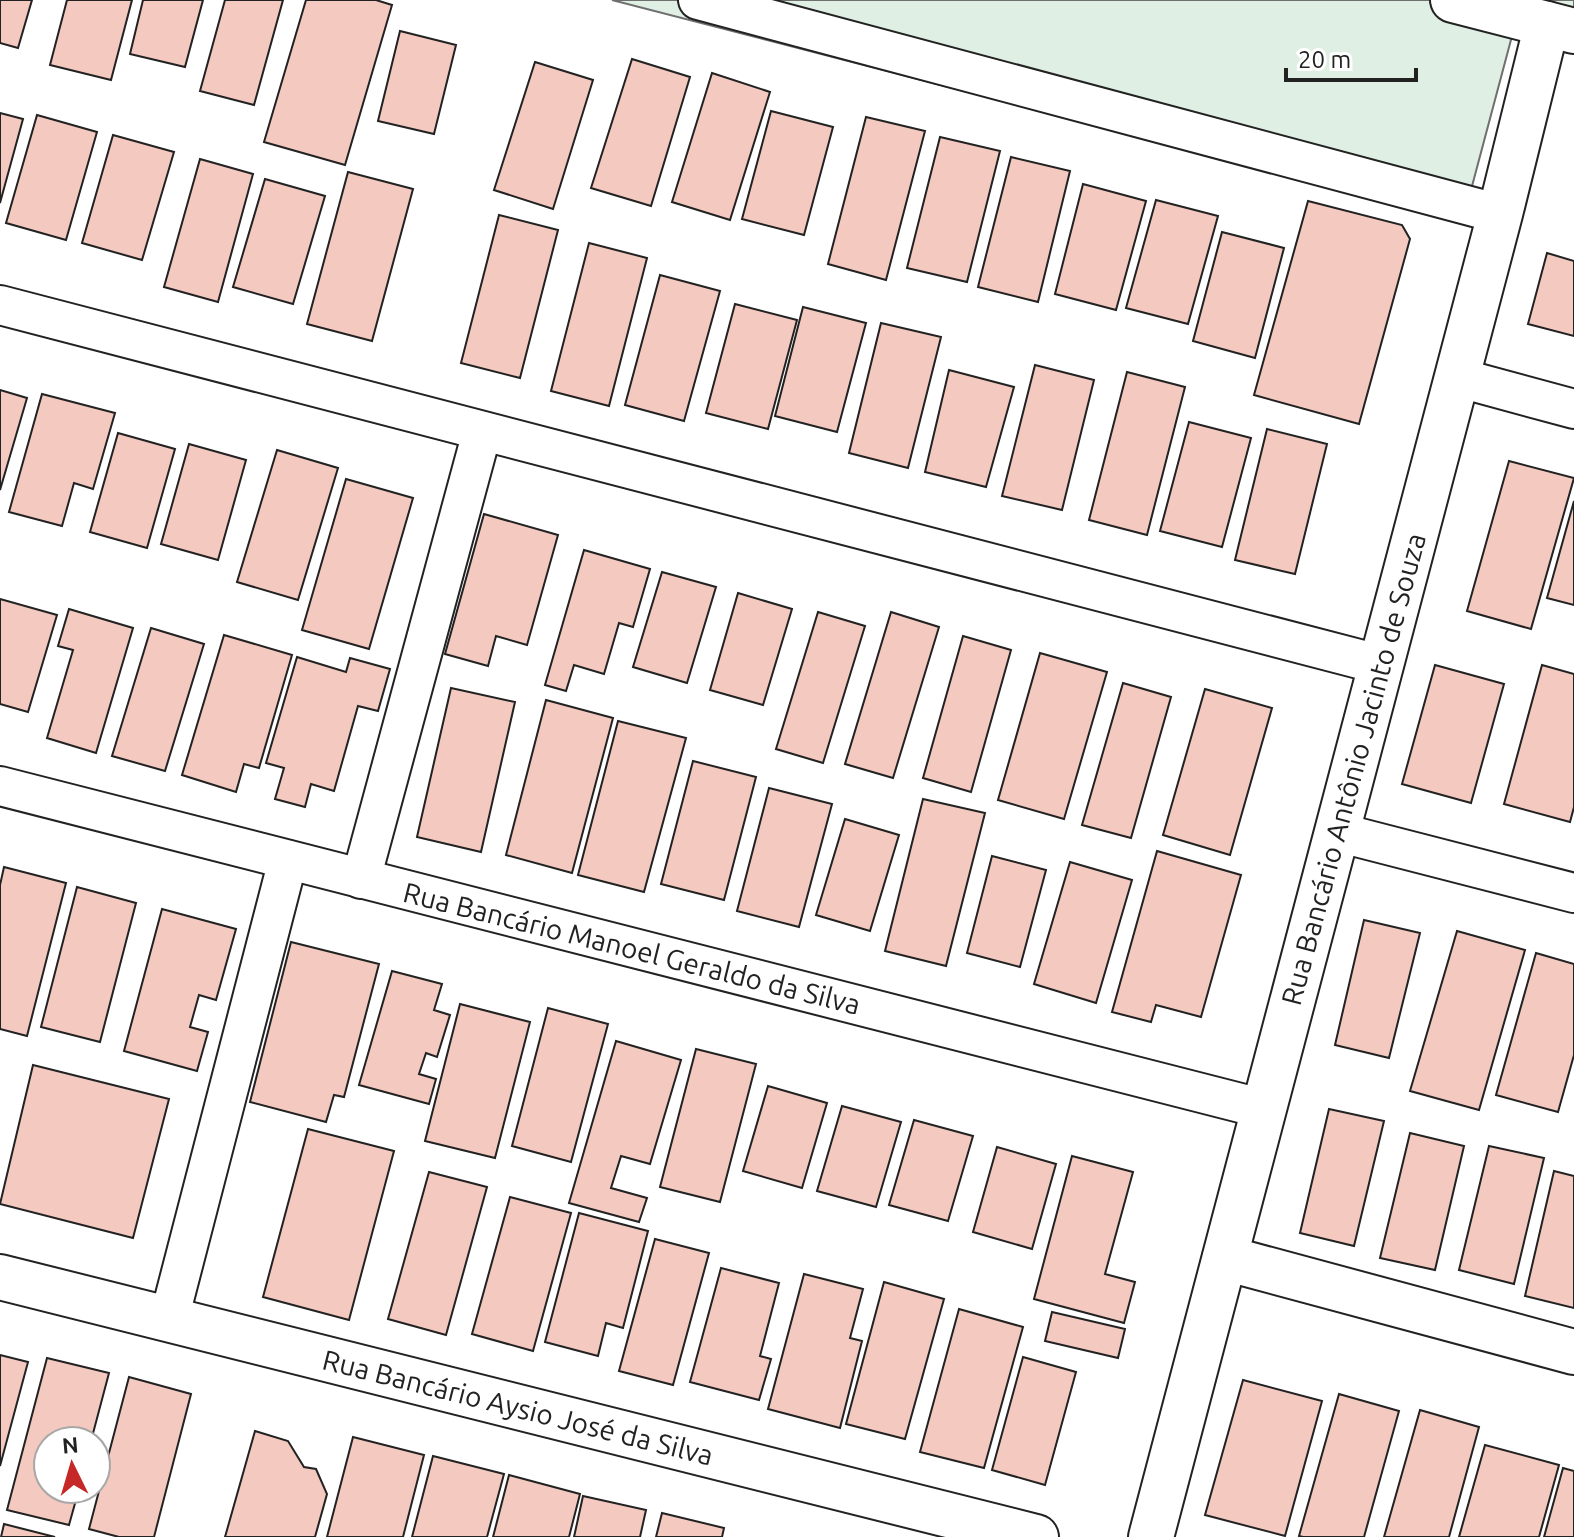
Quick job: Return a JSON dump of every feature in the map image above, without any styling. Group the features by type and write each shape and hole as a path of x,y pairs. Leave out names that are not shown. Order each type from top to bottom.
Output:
{"street":[{"path":"698,0 1500,214"},
{"path":"1453,0 1558,18"},
{"name":"Rua Bancário Antônio Jacinto de Souza","path":"1151,1537 1456,377 1558,18"},
{"path":"0,305 1382,665"},
{"path":"1456,377 1574,409"},
{"path":"361,879 482,432"},
{"name":"Rua Bancário Manoel Geraldo da Silva","path":"0,786 1264,1109"},
{"path":"1337,832 1574,893"},
{"path":"169,1319 288,860"},
{"path":"1225,1258 1574,1352"},
{"name":"Rua Bancário Aysio José da Silva","path":"0,1277 1036,1537"}],"green space":[{"path":"612,0 1574,0 1574,52 1512,36 1463,220"}],"building":[{"path":"0,0 32,0 18,48 0,43"},
{"path":"67,0 132,0 111,80 50,65"},
{"path":"143,0 203,0 185,67 130,54"},
{"path":"225,0 283,0 254,105 200,91"},
{"path":"306,0 376,0 392,5 345,165 264,142"},
{"path":"400,31 456,45 434,134 378,121"},
{"path":"632,59 690,77 651,206 591,188"},
{"path":"535,62 593,80 553,209 494,190"},
{"path":"712,73 770,92 730,220 672,202"},
{"path":"771,111 833,127 804,235 742,219"},
{"path":"0,113 23,119 0,203"},
{"path":"37,115 97,132 66,240 6,223"},
{"path":"866,117 925,131 886,280 828,264"},
{"path":"113,135 174,152 142,260 82,243"},
{"path":"940,137 1000,151 967,282 907,268"},
{"path":"1011,157 1070,171 1038,302 978,287"},
{"path":"200,159 253,174 218,302 164,287"},
{"path":"348,172 413,189 372,341 307,324"},
{"path":"265,179 325,196 293,304 233,287"},
{"path":"1083,184 1146,201 1116,310 1055,294"},
{"path":"1156,200 1218,216 1188,324 1126,308"},
{"path":"1308,201 1402,225 1410,239 1359,424 1254,395"},
{"path":"499,215 558,230 520,378 461,363"},
{"path":"1222,232 1284,248 1255,358 1193,341"},
{"path":"589,243 647,258 609,406 551,391"},
{"path":"1547,253 1574,261 1574,336 1528,324"},
{"path":"660,275 720,291 684,421 625,405"},
{"path":"735,304 797,320 768,429 706,413"},
{"path":"803,307 866,323 837,432 775,416"},
{"path":"881,323 941,337 908,468 849,453"},
{"path":"1035,365 1094,380 1062,510 1002,496"},
{"path":"949,370 1014,387 986,487 925,472"},
{"path":"1127,372 1185,387 1147,535 1089,520"},
{"path":"0,390 27,398 0,490"},
{"path":"42,394 115,413 93,489 74,483 62,526 9,512"},
{"path":"1189,422 1251,438 1222,547 1160,531"},
{"path":"1267,429 1327,444 1295,574 1235,560"},
{"path":"118,433 175,449 147,548 90,532"},
{"path":"189,444 246,460 218,560 161,544"},
{"path":"277,450 338,468 298,600 237,582"},
{"path":"1509,461 1574,478 1531,629 1467,611"},
{"path":"346,479 413,498 369,649 302,630"},
{"path":"1574,501 1574,605 1547,598"},
{"path":"484,514 558,535 527,645 496,636 488,666 445,654"},
{"path":"584,550 650,569 633,627 619,623 604,674 574,665 566,691 545,685"},
{"path":"662,572 716,587 687,683 633,667"},
{"path":"738,593 792,609 763,705 710,690"},
{"path":"0,599 57,615 28,712 0,704"},
{"path":"69,609 133,628 96,753 47,738 73,650 58,646"},
{"path":"818,612 865,626 823,763 776,749"},
{"path":"891,612 939,627 893,778 845,764"},
{"path":"151,628 204,644 165,771 112,756"},
{"path":"224,635 292,655 259,768 244,764 236,792 182,775"},
{"path":"963,636 1011,650 971,792 923,778"},
{"path":"1040,653 1107,672 1064,819 998,800"},
{"path":"297,657 346,672 350,658 390,669 378,711 358,706 334,791 311,784 305,807 275,799 284,768 266,763"},
{"path":"1435,665 1504,684 1471,803 1402,784"},
{"path":"1542,665 1574,674 1574,807 1570,822 1504,804"},
{"path":"1123,683 1171,697 1131,838 1082,825"},
{"path":"451,688 515,702 481,852 417,837"},
{"path":"1205,689 1272,708 1230,855 1163,835"},
{"path":"546,700 613,718 572,873 506,855"},
{"path":"618,721 686,738 644,892 578,875"},
{"path":"693,761 756,777 724,900 661,884"},
{"path":"769,788 832,804 799,927 737,911"},
{"path":"923,799 985,813 946,966 885,951"},
{"path":"845,819 899,835 870,931 816,915"},
{"path":"1157,851 1241,875 1201,1017 1156,1005 1151,1022 1112,1012"},
{"path":"992,856 1046,870 1020,967 967,953"},
{"path":"1070,862 1132,880 1096,1003 1034,984"},
{"path":"4,867 66,883 27,1036 0,1029 0,885"},
{"path":"77,887 136,903 100,1042 41,1027"},
{"path":"162,909 236,929 216,1000 199,995 190,1027 208,1032 197,1071 124,1051"},
{"path":"1364,920 1420,933 1389,1058 1335,1045"},
{"path":"1457,931 1525,950 1479,1110 1410,1091"},
{"path":"291,942 379,964 344,1097 334,1095 326,1122 250,1102"},
{"path":"1536,953 1574,964 1574,1055 1558,1112 1496,1095"},
{"path":"392,971 442,984 434,1010 450,1015 437,1057 426,1053 419,1074 436,1079 429,1104 359,1085"},
{"path":"460,1004 530,1022 495,1158 425,1141"},
{"path":"548,1008 608,1024 571,1162 512,1146"},
{"path":"616,1041 681,1060 650,1164 621,1156 611,1188 647,1198 639,1222 569,1203"},
{"path":"696,1049 756,1064 720,1202 660,1187"},
{"path":"33,1065 169,1099 133,1238 0,1204"},
{"path":"768,1086 827,1103 802,1188 743,1171"},
{"path":"842,1106 901,1122 876,1207 817,1191"},
{"path":"1329,1109 1384,1121 1354,1246 1300,1233"},
{"path":"914,1120 973,1136 948,1221 889,1205"},
{"path":"308,1129 394,1151 349,1320 263,1297"},
{"path":"1410,1133 1464,1146 1435,1270 1380,1258"},
{"path":"1489,1146 1544,1158 1514,1284 1459,1270"},
{"path":"997,1147 1056,1164 1032,1249 973,1232"},
{"path":"1072,1156 1133,1172 1105,1274 1135,1282 1124,1323 1034,1299"},
{"path":"1554,1171 1574,1176 1574,1308 1525,1296"},
{"path":"429,1172 487,1187 446,1335 388,1319"},
{"path":"510,1197 571,1213 533,1351 472,1334"},
{"path":"579,1213 648,1231 623,1328 606,1323 598,1356 545,1342"},
{"path":"655,1239 709,1253 673,1385 619,1371"},
{"path":"721,1268 779,1283 760,1356 771,1359 759,1400 690,1382"},
{"path":"804,1274 863,1289 850,1338 862,1341 840,1428 768,1409"},
{"path":"884,1282 944,1299 905,1439 846,1424"},
{"path":"959,1309 1023,1327 984,1468 920,1452"},
{"path":"1052,1312 1125,1329 1118,1358 1045,1341"},
{"path":"0,1355 28,1362 0,1466"},
{"path":"1023,1357 1076,1372 1045,1485 992,1470"},
{"path":"47,1358 109,1373 95,1425 32,1425 32,1505 75,1505 69,1525 7,1510"},
{"path":"129,1377 191,1394 154,1537 119,1537 89,1529 95,1505 112,1505 112,1442"},
{"path":"1243,1380 1322,1401 1285,1536 1205,1515"},
{"path":"1339,1394 1399,1411 1364,1537 1299,1536"},
{"path":"1420,1410 1479,1427 1449,1537 1384,1537"},
{"path":"255,1431 288,1441 304,1467 316,1469 327,1494 315,1537 225,1537"},
{"path":"353,1437 424,1455 403,1537 327,1537"},
{"path":"1485,1445 1559,1465 1539,1537 1459,1537"},
{"path":"433,1456 504,1474 487,1537 412,1537"},
{"path":"1563,1468 1574,1471 1574,1537 1544,1537"},
{"path":"509,1475 580,1494 569,1537 493,1537"},
{"path":"583,1496 646,1510 640,1537 574,1537"},
{"path":"662,1513 724,1528 722,1537 656,1537"},
{"path":"4,1524 55,1537 1,1537"}]}
